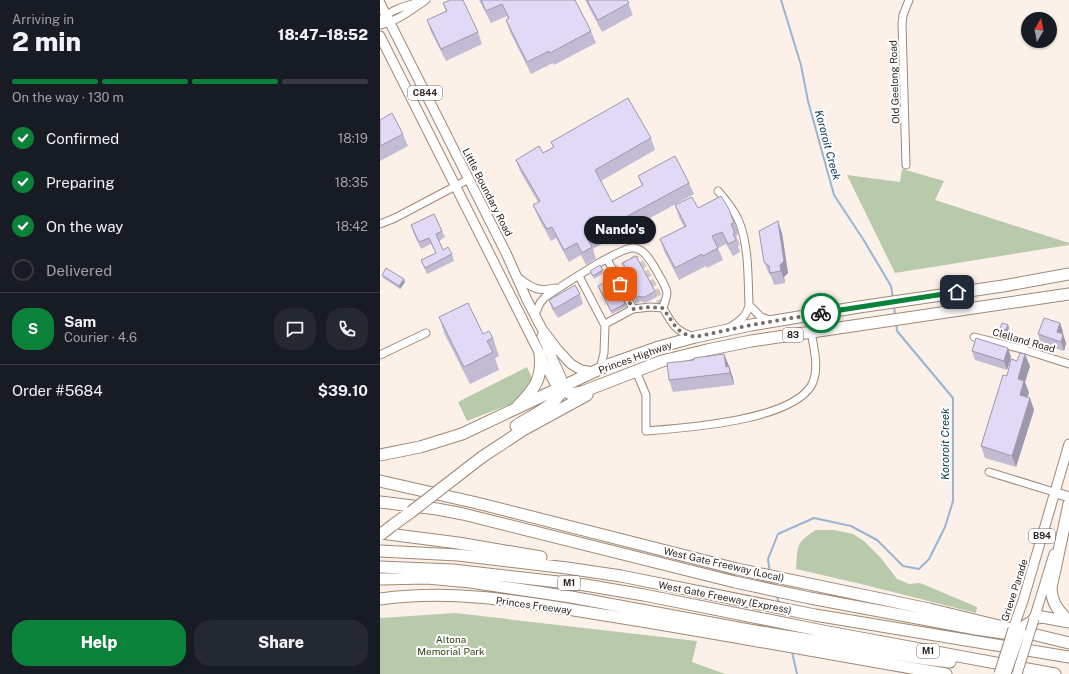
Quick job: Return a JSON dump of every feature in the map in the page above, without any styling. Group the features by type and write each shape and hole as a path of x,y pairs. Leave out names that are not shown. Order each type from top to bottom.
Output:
{"highway":[{"name":"Princes Highway","path":"380,455 420,447 447,439 514,411 597,370 649,350 695,337 725,330 859,307 1003,286 1069,274"},
{"name":"Princes Highway","path":"610,381 662,361 751,341 1069,294"},
{"path":"649,350 652,359 662,361"},
{"path":"514,411 535,386 540,368 540,354"},
{"path":"482,457 496,440 554,402 561,388 569,394 577,394 610,381"},
{"path":"380,534 482,457 529,426 610,381"},
{"name":"West Gate Freeway (Local)","path":"380,481 476,503 737,569 936,611 1067,642"},
{"path":"380,502 438,509 470,515 735,582 810,598 976,629 1067,642"},
{"path":"1069,503 1051,588 1053,602 1057,609 1069,621"},
{"path":"380,534 495,548 569,562 621,576"},
{"name":"West Gate Freeway (Express)","path":"380,551 427,552 519,561 621,576 815,615 1069,657"},
{"name":"West Gate Freeway (Express)","path":"380,567 453,570 585,585 644,595 755,618 821,636 1054,674"},
{"path":"380,580 427,578 470,582 579,598 750,635 821,636"},
{"path":"470,582 688,628"},
{"name":"Princes Freeway","path":"380,599 425,594 473,596 510,600 688,628"},
{"path":"1034,619 1042,617 1069,621"},
{"name":"M1","path":"688,628 750,635 821,652 946,674"}],"main road":[{"name":"Little Boundary Road","path":"380,3 385,20 469,179 537,319 554,345 568,362 580,370 597,370"},
{"name":"C844","path":"380,36 555,384 561,388"},
{"path":"537,319 543,338 561,377 561,388"},
{"name":"Grieve Parade","path":"999,674 1017,630 1023,601 1069,444"},
{"path":"1054,492 1069,496"},
{"name":"B94","path":"1017,674 1069,503"},
{"path":"1006,674 1017,630 1034,619"}],"street":[{"path":"380,25 402,7 425,0"},
{"name":"Old Geelong Road","path":"906,165 902,24 903,15 909,0"},
{"path":"380,224 395,218 469,179"},
{"path":"718,191 729,204 738,219 743,235 749,305 748,312 744,318 725,330"},
{"path":"537,319 540,303 543,298 622,250 632,247 639,249 644,253 650,260 664,284 667,294 663,308 677,329 685,334 695,337"},
{"path":"607,259 633,309"},
{"path":"516,276 536,289 548,290 560,287"},
{"path":"579,276 605,324 605,348 597,370"},
{"path":"749,305 761,317 776,321"},
{"path":"605,324 633,309 650,307 663,308"},
{"path":"636,371 646,395 646,431 690,428 768,413 800,397 811,386 815,369 811,332"},
{"path":"380,355 426,333"},
{"name":"Clelland Road","path":"974,337 1015,347 1069,364"},
{"path":"989,472 1054,492"}],"green space":[{"path":"902,169 944,181 935,200 1069,243 1069,245 895,273 847,175 900,182"},
{"path":"527,367 534,382 518,401 467,421 458,402"},
{"path":"816,530 834,530 853,534 864,541 881,558 897,579 909,584 920,583 977,607 976,613 796,569 797,555 801,542 809,534"},
{"name":"Altona Memorial Park","path":"455,613 697,641 692,662 725,674 380,674 380,618"}],"building":[{"path":"450,0 463,0 478,32 441,49 427,20 447,11 443,3"},
{"path":"481,0 575,0 591,31 550,53 549,51 527,62 506,20 509,18 502,4 486,11"},
{"path":"587,0 627,0 629,3 598,20"},
{"path":"628,98 651,138 595,170 612,202 643,185 638,176 675,156 689,183 587,238 592,247 582,253 577,243 564,250 552,227 547,229 533,205 540,201 516,160 539,146 543,153 554,147 551,142"},
{"path":"392,113 403,134 380,146 380,120"},
{"path":"721,196 729,209 734,223 731,224 736,240 728,244 722,232 712,236 718,248 703,256 702,254 675,268 660,239 686,226 675,205 692,197 698,208"},
{"path":"434,214 442,231 436,234 443,250 448,247 452,254 425,268 421,260 436,253 429,238 419,242 411,225"},
{"path":"778,221 784,261 780,265 781,271 770,273 769,266 764,262 759,231"},
{"path":"636,256 655,291 645,297 640,296 634,298 626,284 632,281 623,263"},
{"path":"600,265 603,270 593,276 590,271"},
{"path":"386,268 404,279 399,286 382,275"},
{"path":"612,279 625,304 611,311 598,286"},
{"path":"575,285 580,294 554,309 549,300"},
{"path":"468,303 483,334 489,331 493,338 487,341 493,352 464,367 439,317"},
{"path":"1044,318 1060,323 1057,332 1063,334 1061,342 1038,334"},
{"path":"1002,323 1008,325 1006,330 1000,328"},
{"path":"976,338 1008,348 1004,361 972,351"},
{"path":"1020,353 1025,354 1018,379 1024,381 1020,395 1030,398 1012,456 981,446 1003,375 1007,376 1011,359 1017,361"},
{"path":"724,354 726,367 729,366 730,373 669,380 667,363 694,360 694,358"}],"waterway":[{"name":"Kororoit Creek","path":"781,0 801,65 808,101 834,195 863,239 891,286 893,299"},
{"name":"Kororoit Creek","path":"894,305 895,317"},
{"name":"Kororoit Creek","path":"770,573 768,559 778,534 814,518 851,526 877,540 903,566 919,569 929,559 945,527 953,501 953,398 897,331 896,323"},
{"name":"Kororoit Creek","path":"776,594 779,603"},
{"name":"Kororoit Creek","path":"792,652 797,674"}],"tunnel":[{"path":"613,271 635,259 639,260 655,289 663,308"}],"way so far":[{"path":"620,284 633,309 650,307 663,308 677,329 685,334 695,337 751,325 821,313"}],"place":[{"name":"Nando's","path":"620,284"}],"route":[{"path":"821,313 957,292"}]}
